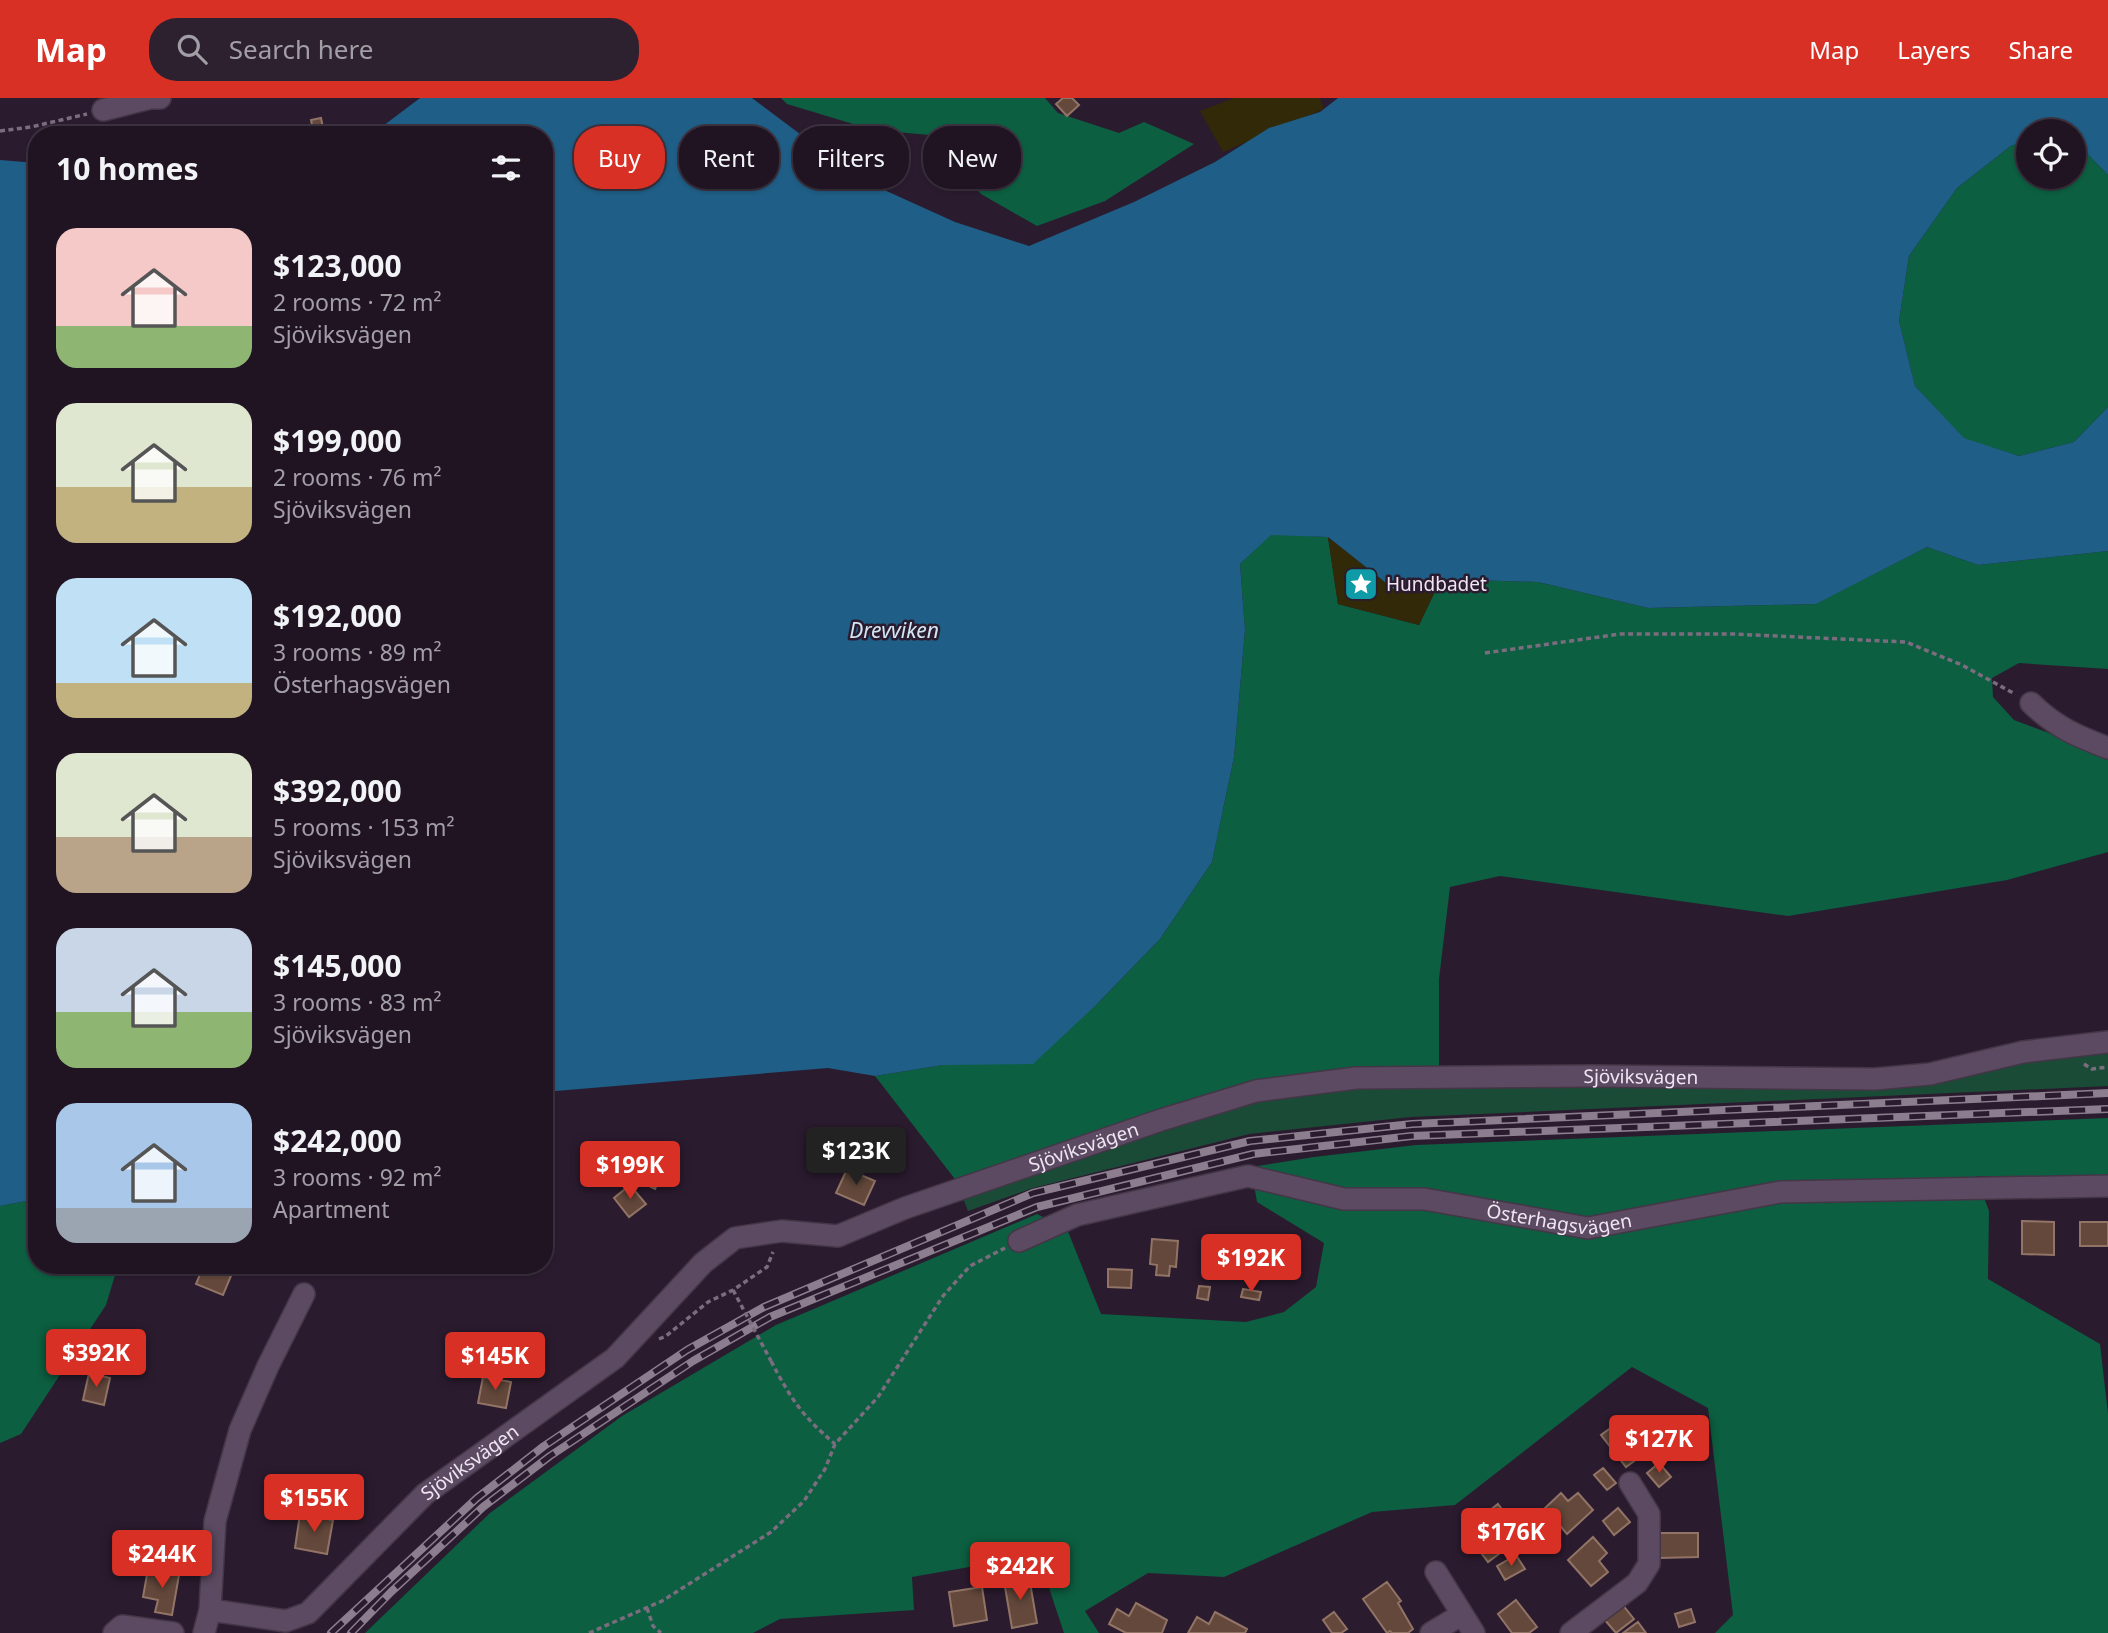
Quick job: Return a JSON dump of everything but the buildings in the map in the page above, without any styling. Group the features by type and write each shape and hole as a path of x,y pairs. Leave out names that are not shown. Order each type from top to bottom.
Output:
{"street":[{"path":"103,110 160,98"},
{"path":"2031,703 2048,719 2071,733 2108,748"},
{"name":"Sjöviksvägen","path":"210,1610 286,1621 308,1613 425,1494 615,1358 703,1263 735,1238 782,1231 838,1236 905,1208 1161,1120 1256,1091 1356,1078 1606,1076 1875,1079 1930,1074 2023,1052 2108,1042"},
{"name":"Österhagsvägen","path":"1019,1241 1077,1215 1248,1176 1344,1199 1424,1199 1588,1228 1780,1192 2108,1186"},
{"path":"204,1633 210,1610 215,1521 240,1430 304,1294"},
{"path":"1571,1633 1637,1583 1649,1564 1649,1514 1630,1483"},
{"path":"1436,1572 1474,1633"},
{"path":"1431,1633 1461,1615"},
{"path":"114,1633 122,1626 173,1633"}],"path":[{"path":"35,126 103,110"},
{"path":"0,131 28,127"},
{"path":"1485,653 1620,634 1733,634 1906,642 1962,665 2031,703"},
{"path":"653,1341 666,1336 708,1302 733,1290 767,1267 782,1231"},
{"path":"589,1633 662,1601 771,1532 804,1502 825,1469 835,1444 878,1397 943,1296 970,1266 1019,1241"},
{"path":"733,1290 790,1397 809,1422 835,1444"},
{"path":"647,1608 653,1626 661,1633"}],"green space":[{"path":"781,98 1045,98 1058,113 1119,133 1144,122 1194,144 1105,201 1037,226 977,189 1021,189 1021,126 923,126 923,134 909,133 909,126 860,126 787,104"},
{"path":"2012,145 2016,145 2016,189 2086,189 2086,152 2108,175 2108,407 2074,442 2019,456 1964,439 1915,386 1899,321 1909,256 1957,188"},
{"path":"1271,534 1328,537 1338,604 1419,625 1441,579 1538,582 1648,608 1815,604 1927,547 1978,565 2108,551 2108,669 2019,663 1992,678 1993,697 2014,720 2100,752 2108,758 2108,852 2007,880 1788,916 1500,876 1450,887 1439,979 1439,1067 1353,1070 958,1183 875,1076 943,1065 1097,1004 1160,939 1212,862 1234,757 1245,630 1240,564"},
{"path":"2108,1048 2108,1086 1411,1117 1249,1134 1033,1188 968,1211 961,1193 1255,1096 1356,1083 1874,1083"},
{"path":"2108,1118 2108,1176 1976,1176 1989,1211 1988,1279 2100,1344 2108,1414 2108,1633 1715,1633 1733,1615 1708,1408 1632,1367 1455,1505 1372,1512 1224,1577 1148,1573 1085,1611 1099,1633 1064,1633 1038,1555 912,1577 914,1610 780,1619 753,1633 365,1633 490,1513 622,1416 776,1325 1037,1214 1067,1229 1101,1314 1246,1322 1284,1312 1316,1287 1324,1243 1257,1202 1251,1167 1416,1145"},
{"path":"28,1201 28,1274 115,1274 106,1305 21,1434 0,1443 0,1206"}],"sand":[{"path":"1234,98 1320,98 1324,109 1223,152 1200,111"},
{"name":"Hundbadet","path":"1328,537 1395,590 1419,590 1441,579 1419,625 1338,604"}],"water":[{"name":"Drevviken","path":"420,98 752,98 793,129 793,189 882,189 955,222 1029,246 1134,202 1215,162 1269,128 1320,112 1338,98 2108,98 2108,175 2086,152 2086,119 2016,119 2016,145 2012,145 1957,188 1909,256 1899,321 1915,386 1964,438 2019,456 2074,442 2108,407 2108,551 1978,565 1927,547 1816,604 1648,608 1538,582 1441,579 1419,590 1395,590 1328,537 1271,535 1240,564 1245,630 1234,757 1212,862 1160,939 1097,1004 1033,1064 943,1065 875,1076 828,1068 553,1091 553,126 383,126"},
{"path":"0,160 28,162 28,1201 0,1206"}],"railway":[{"path":"331,1633 477,1498 544,1446 687,1350 764,1307 1033,1193 1250,1141 1412,1124 2108,1093"},
{"path":"351,1633 483,1507 550,1456 693,1361 770,1317 1037,1207 1253,1154 1412,1136 2108,1109"}],"place":[{"name":"Hundbadet","path":"1361,584"}]}
